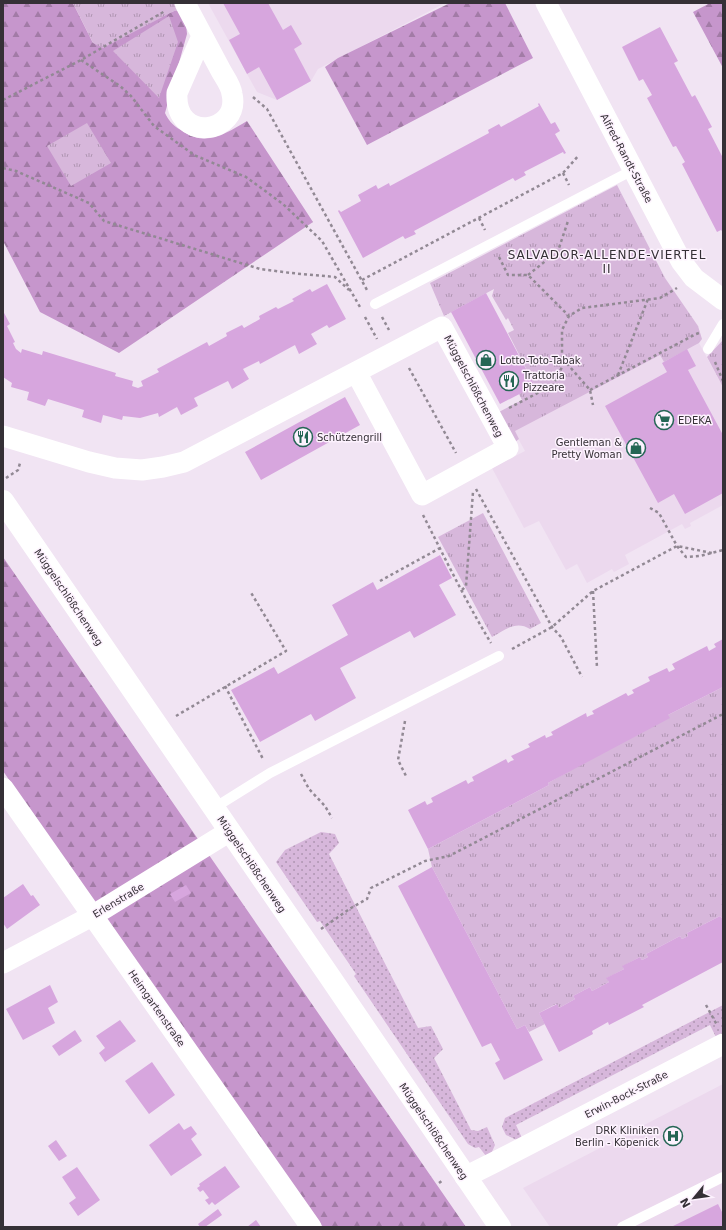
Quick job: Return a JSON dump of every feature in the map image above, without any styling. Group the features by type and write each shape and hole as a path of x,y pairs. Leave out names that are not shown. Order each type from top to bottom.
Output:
{"street":[{"name":"Alfred-Randt-Straße","path":"546,3 680,261 694,278 723,300"},
{"path":"178,5 202,36"},
{"name":"Müggelschlößchenweg","path":"3,436 89,462 115,468 142,470 184,462 442,327 508,448 422,495"},
{"path":"356,372 422,495"},
{"name":"Müggelschlößchenweg","path":"3,501 500,1227"},
{"name":"Heimgartenstraße","path":"3,788 312,1227"},
{"name":"Erlenstraße","path":"3,963 92,916 230,831"},
{"name":"Erwin-Bock-Straße","path":"465,1176 495,1162 721,1037"}],"lane":[{"path":"375,304 633,170"},
{"path":"708,349 721,327"},
{"path":"214,808 270,773 499,656"},
{"path":"622,1227 723,1177"}],"path":[{"path":"3,100 81,60 178,5"},
{"path":"81,60 120,86 131,96 154,126 194,155 246,177 283,204 322,241 361,309"},
{"path":"251,96 267,109 362,280 375,304 393,353"},
{"path":"362,280 563,173 579,155"},
{"path":"3,168 16,171 89,203 104,221 260,269 335,277 350,291"},
{"path":"479,218 508,275 528,275 558,252 576,200 563,173"},
{"path":"528,275 570,316"},
{"path":"491,418 553,385 562,367 562,330 570,316 582,308 660,298 694,278"},
{"path":"618,376 648,299"},
{"path":"364,316 393,353 466,471"},
{"path":"590,390 696,334 721,327"},
{"path":"708,349 723,381"},
{"path":"563,359 590,390 594,405"},
{"path":"462,590 466,586 473,483 552,627 561,637 582,677"},
{"path":"422,495 418,505 472,611 499,656 552,627 593,591 677,546 712,553"},
{"path":"650,508 659,513 677,546 686,558 723,550"},
{"path":"380,580 440,548"},
{"path":"172,718 286,651 250,591"},
{"path":"593,591 597,668"},
{"path":"225,686 270,773"},
{"path":"403,705 407,712 398,760 406,776"},
{"path":"317,932 351,908 367,899 371,888 425,861 449,856 723,714"},
{"path":"294,761 309,789 325,806 332,818"},
{"path":"706,1004 721,1037"}],"shaded area":[{"path":"208,3 445,3 318,69 311,81 277,100 257,92"},
{"path":"699,343 723,387 723,505 690,523 691,526 685,529 682,524 625,555 629,564 614,572 612,569 587,583 577,564 566,570 539,521 524,528 492,468 525,451 514,431 594,388 660,355 664,362"},
{"name":"DRK Kliniken Berlin - Köpenick","path":"723,1084 723,1227 550,1227 523,1188"}],"green space":[{"path":"3,3 73,3 93,43 174,11 180,11 186,24 187,34 165,113 168,119 181,130 201,138 217,137 247,121 313,222 119,353 40,312 3,241"},
{"path":"73,3 175,3 180,11 174,11 103,48 93,43"},
{"path":"450,3 505,3 533,58 367,145 325,67 338,58"},
{"path":"710,3 723,3 723,68 693,12"},
{"path":"169,16 178,42 159,98 113,51"},
{"path":"87,123 111,163 71,186 47,146"},
{"path":"617,185 665,278 698,326 702,339 699,343 664,362 660,355 515,431 519,439 515,442 495,414 522,400 519,394 535,386 508,333 514,330 508,318 506,320 492,296 494,289 444,316 430,283"},
{"path":"723,340 723,387 707,357"},
{"path":"483,513 541,623 530,629 520,625 515,626 492,637 438,537"},
{"path":"3,557 466,1227 323,1227 86,892 3,771"},
{"path":"723,687 723,918 720,916 687,933 688,936 682,939 680,936 646,954 648,957 642,960 640,957 623,966 624,969 607,978 609,982 592,991 590,987 573,996 575,999 559,1008 556,1004 539,1013 545,1024 529,1032 525,1025 517,1029 432,867 428,849 549,785 548,783 668,715"},
{"path":"321,832 335,834 339,843 329,854 418,1028 431,1026 443,1049 434,1058 471,1130 478,1131 487,1127 495,1145 491,1154 486,1156 479,1147 475,1148 468,1144 354,976 356,974 320,921 317,922 276,862 285,850"},
{"path":"723,1005 723,1034 716,1037 710,1025 516,1125 522,1138 519,1141 506,1135 502,1127 505,1118"}],"building":[{"path":"223,3 268,3 283,30 291,25 302,44 294,49 311,81 277,100 259,67 247,74 229,40 240,34"},
{"path":"660,27 678,61 674,63 692,97 695,95 712,127 708,129 723,158 723,232 721,230 717,232 682,164 685,162 676,146 673,147 647,98 652,95 643,79 639,81 622,47"},
{"path":"539,103 551,124 555,122 560,131 555,134 566,153 564,154 563,152 524,172 526,175 515,181 513,178 414,231 416,234 405,239 403,236 363,258 338,211 339,210 341,212 361,201 358,195 376,185 378,189 389,183 390,186 489,133 488,130 499,124 501,127 539,106"},
{"path":"327,284 346,319 329,328 327,325 311,334 317,344 299,354 295,345 260,364 259,361 243,369 249,379 232,389 228,381 194,398 198,406 181,415 177,407 159,417 158,413 140,418 123,416 122,420 103,415 101,423 82,417 84,410 48,399 45,406 27,400 29,392 11,387 12,383 3,377 3,311 10,324 7,326 15,342 13,343 16,349 21,353 22,349 42,355 43,351 116,373 115,376 133,381 132,386 138,388 143,386 141,381 159,372 157,369 207,342 209,346 227,336 226,333 242,325 244,328 260,319 259,316 276,307 278,309 294,301 292,299 310,289 312,292"},
{"path":"486,293 535,386 500,404 451,312"},
{"name":"EDEKA","path":"687,349 696,366 688,370 723,435 723,493 685,514 674,494 658,503 605,406 667,372 662,363"},
{"path":"345,397 360,425 261,480 245,452"},
{"path":"440,555 452,578 439,585 456,615 414,638 410,631 340,668 356,698 315,721 311,714 260,742 231,690 274,667 278,674 348,635 332,605 373,582 377,590"},
{"path":"723,639 723,687 668,715 670,718 548,783 549,785 428,849 408,810 425,801 427,805 433,802 431,798 466,780 468,784 474,781 472,777 506,759 508,763 514,760 511,756 530,747 528,744 545,735 546,738 553,735 551,732 586,713 587,717 594,714 592,711 626,693 628,696 634,693 632,690 650,681 648,677 667,668 669,672 675,669 672,664 707,646 709,651 716,647 714,644"},
{"path":"432,867 517,1029 525,1025 543,1060 504,1080 495,1063 500,1060 491,1043 482,1047 398,886"},
{"path":"23,884 31,896 33,895 40,905 7,929 3,923 3,898"},
{"path":"186,885 191,893 175,902 170,894"},
{"path":"720,916 723,918 723,962 642,1005 644,1007 609,1025 608,1022 592,1031 593,1034 559,1052 539,1013 557,1004 559,1008 575,999 573,996 590,987 592,991 609,982 606,978 624,969 622,966 640,957 642,960 648,957 646,954 680,936 682,939 688,936 687,933"},
{"path":"50,985 58,1002 48,1008 55,1023 23,1040 6,1009"},
{"path":"120,1020 136,1041 105,1062 99,1053 105,1048 96,1036"},
{"path":"75,1030 82,1041 59,1056 52,1046"},
{"path":"152,1062 175,1095 149,1114 125,1081"},
{"path":"179,1123 184,1130 191,1126 197,1134 191,1139 202,1155 171,1176 149,1145"},
{"path":"56,1140 67,1156 59,1161 48,1146"},
{"path":"225,1166 240,1187 215,1205 212,1202 209,1205 205,1200 209,1198 203,1190 200,1192 197,1188 200,1186 199,1184"},
{"path":"77,1167 100,1200 78,1216 69,1203 76,1198 62,1177"},
{"path":"718,1204 723,1214 723,1227 671,1227"},
{"path":"218,1209 222,1215 205,1227 200,1227 198,1224"},
{"path":"256,1220 261,1227 247,1227"}],"place":[{"name":"Lotto-Toto-Tabak","path":"486,360"},
{"name":"Trattoria Pizzeare","path":"509,381"},
{"name":"EDEKA","path":"664,420"},
{"name":"Schützengrill","path":"303,437"},
{"name":"Gentleman & Pretty Woman","path":"636,448"},
{"name":"DRK Kliniken Berlin - Köpenick","path":"673,1136"}],"district":[{"name":"SALVADOR-ALLENDE-VIERTEL II","path":"607,262"}]}
